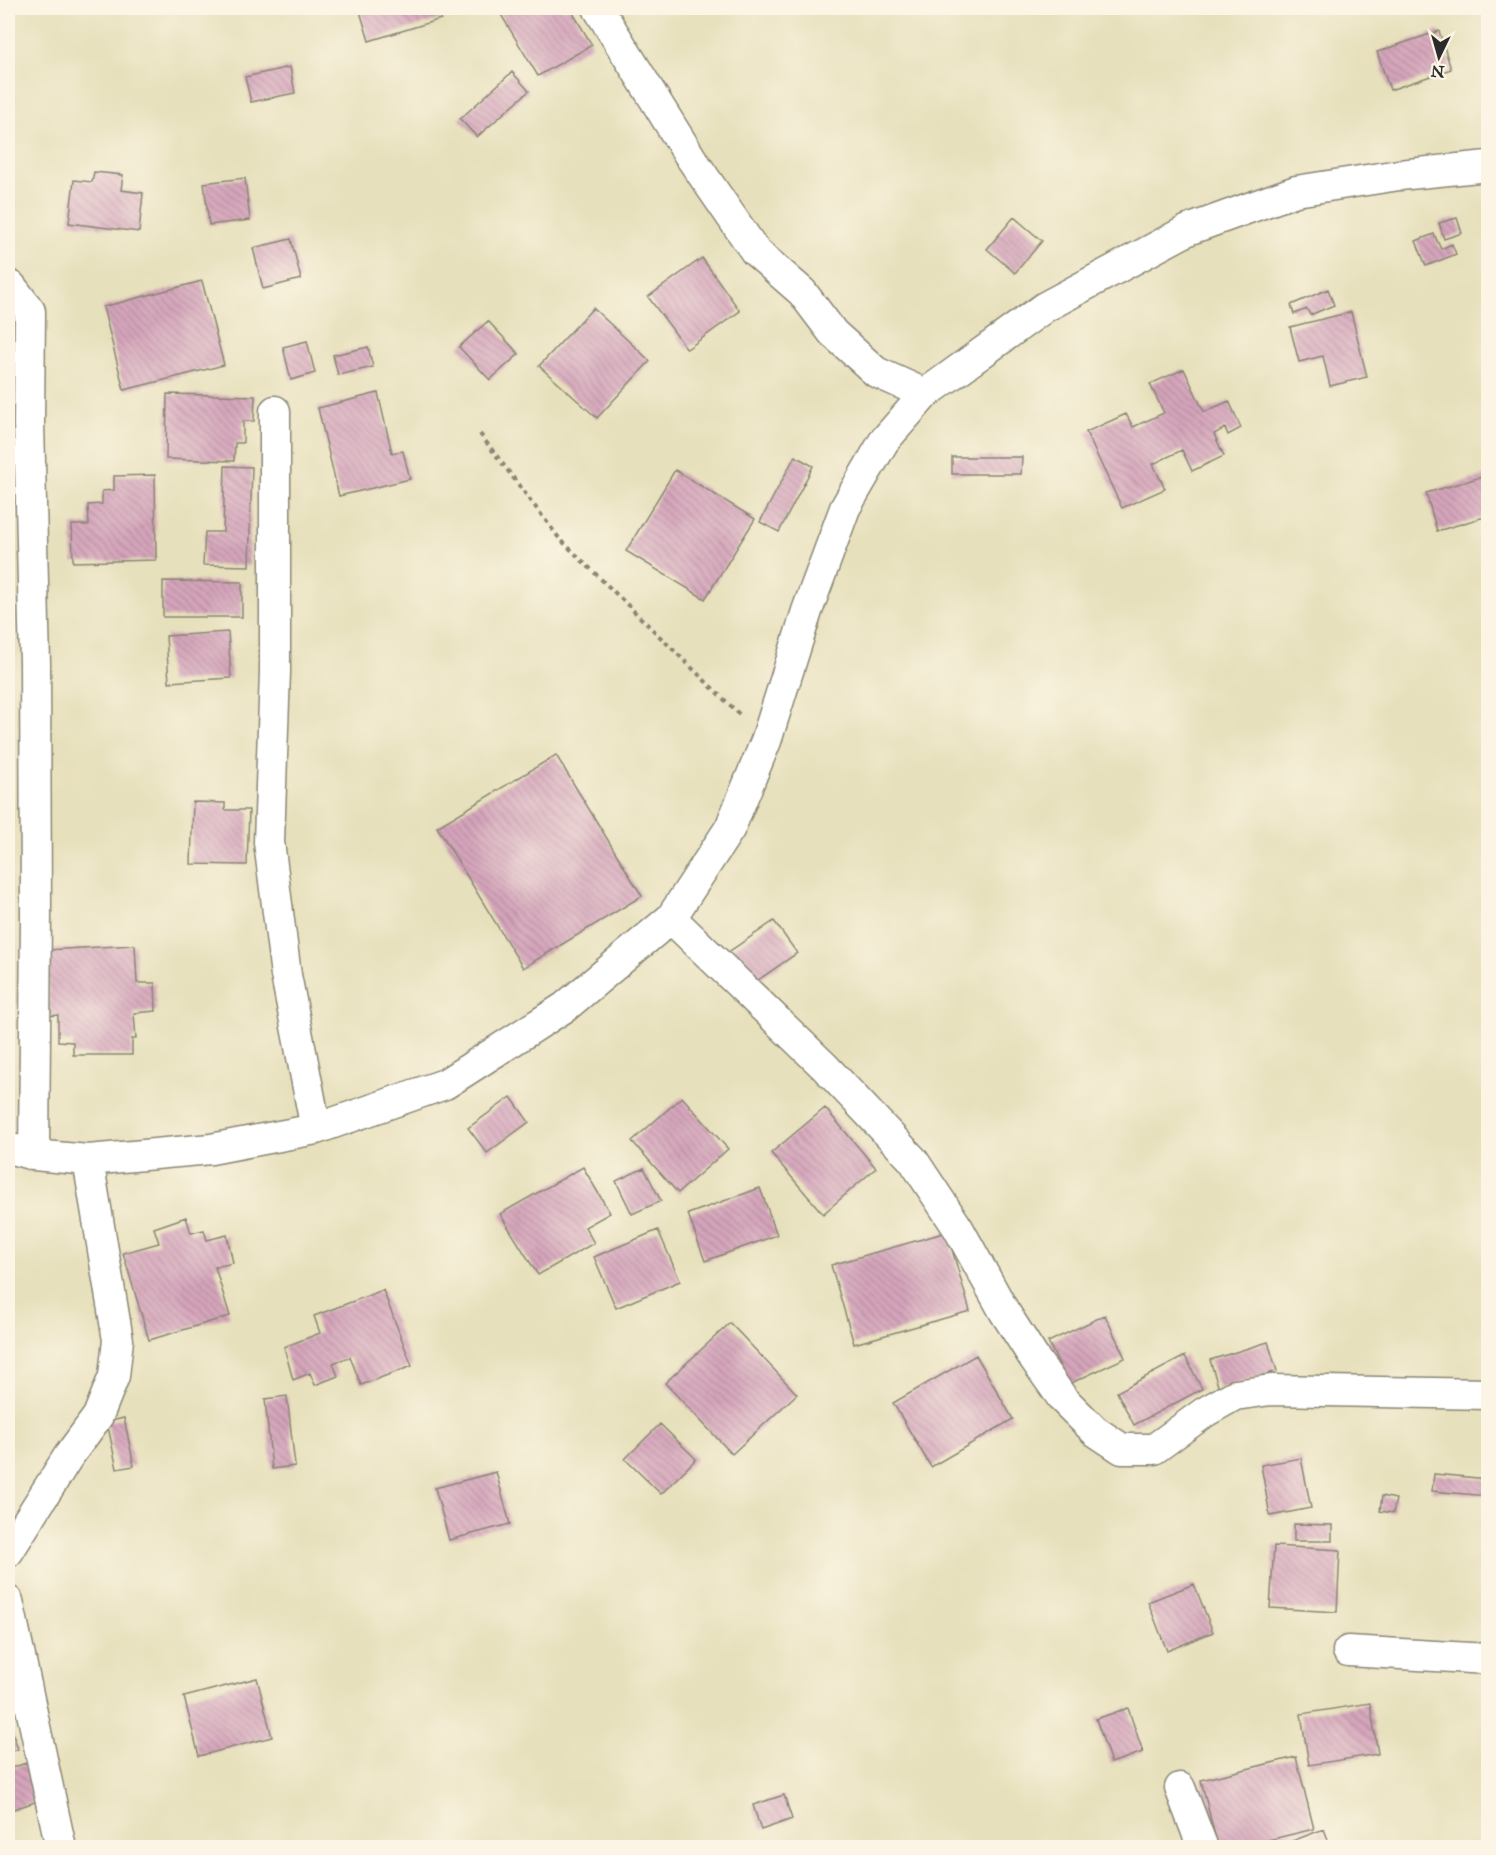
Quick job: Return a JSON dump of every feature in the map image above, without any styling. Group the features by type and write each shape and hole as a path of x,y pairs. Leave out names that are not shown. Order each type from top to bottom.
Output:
{"street":[{"path":"598,8 691,158 755,251 802,292 834,333 876,372 925,394"},
{"path":"8,285 30,310 18,429 35,663 36,913 21,1151 88,1160 211,1149 316,1129 446,1084 565,1007 671,918 730,828 766,741 807,611 845,508 884,441 925,394 1045,307 1188,230 1296,191 1399,175 1488,166"},
{"path":"275,411 275,672 269,842 286,975 316,1129"},
{"path":"671,918 825,1067 913,1160 958,1228 1028,1348 1062,1399 1095,1431 1122,1449 1154,1449 1205,1412 1235,1395 1271,1390 1488,1394"},
{"path":"8,1552 68,1457 98,1416 114,1376 118,1340 88,1160"},
{"path":"8,1602 61,1848"},
{"path":"1348,1650 1488,1659"},
{"path":"1180,1788 1203,1848"}],"path":[{"path":"480,434 559,538 766,741"}],"building":[{"path":"359,8 438,8 441,19 369,41"},
{"path":"497,8 570,8 592,45 538,76"},
{"path":"1439,31 1451,69 1390,90 1377,52"},
{"path":"290,67 295,93 251,102 245,77"},
{"path":"512,72 529,91 477,137 460,119"},
{"path":"94,172 123,175 121,190 143,193 139,232 69,223 74,180 92,182"},
{"path":"245,178 250,220 209,225 204,183"},
{"path":"1014,217 1042,241 1015,273 987,249"},
{"path":"1457,218 1462,233 1444,239 1439,223"},
{"path":"1434,234 1441,249 1452,244 1456,254 1426,266 1416,241"},
{"path":"291,239 301,279 263,289 253,248"},
{"path":"702,258 740,311 687,349 648,297"},
{"path":"202,281 224,365 124,390 103,307"},
{"path":"1328,289 1334,305 1310,315 1307,309 1294,314 1291,305"},
{"path":"593,308 650,361 597,418 539,366"},
{"path":"1351,312 1367,377 1330,386 1323,356 1299,362 1290,327"},
{"path":"488,321 519,354 490,380 459,347"},
{"path":"307,341 315,373 291,380 283,347"},
{"path":"368,347 373,367 338,375 333,355"},
{"path":"1184,369 1204,412 1229,401 1241,428 1228,435 1225,428 1214,434 1224,456 1192,471 1182,450 1153,464 1165,489 1122,508 1086,432 1126,414 1133,427 1164,413 1150,384"},
{"path":"378,393 392,453 403,451 410,479 339,496 318,408"},
{"path":"167,394 255,396 254,421 243,421 243,443 235,443 234,461 166,459"},
{"path":"795,456 813,466 779,532 760,522"},
{"path":"952,457 1022,457 1021,474 952,474"},
{"path":"225,466 252,467 249,566 203,565 205,532 223,532"},
{"path":"675,470 755,519 705,599 626,551"},
{"path":"155,475 156,560 73,562 72,525 89,525 88,505 102,504 102,491 114,490 114,476"},
{"path":"1488,475 1488,516 1437,531 1426,493"},
{"path":"163,581 242,582 242,617 163,617"},
{"path":"228,632 231,678 169,682 166,636"},
{"path":"556,755 642,896 523,968 437,827"},
{"path":"193,802 225,803 225,810 249,810 247,865 191,864"},
{"path":"774,921 797,953 751,985 727,953"},
{"path":"135,945 137,983 155,983 156,1011 134,1013 136,1039 132,1039 132,1055 73,1055 73,1042 58,1041 58,1015 49,1016 47,950"},
{"path":"511,1097 529,1122 487,1153 468,1128"},
{"path":"682,1097 728,1149 678,1193 632,1141"},
{"path":"825,1108 876,1168 823,1214 771,1153"},
{"path":"583,1167 610,1213 585,1227 594,1243 538,1275 500,1214"},
{"path":"644,1168 661,1201 632,1214 616,1181"},
{"path":"760,1188 777,1235 705,1261 688,1214"},
{"path":"186,1217 191,1233 204,1230 207,1240 227,1235 233,1263 215,1267 230,1316 149,1340 123,1253 159,1243 154,1228"},
{"path":"658,1230 680,1281 616,1308 594,1257"},
{"path":"947,1232 970,1311 854,1344 831,1265"},
{"path":"383,1290 412,1366 361,1385 350,1357 333,1363 338,1376 315,1385 310,1373 293,1380 284,1347 320,1333 314,1316"},
{"path":"1105,1315 1125,1358 1069,1384 1048,1342"},
{"path":"730,1323 797,1394 732,1454 665,1383"},
{"path":"1268,1342 1277,1371 1219,1389 1210,1360"},
{"path":"976,1355 1013,1419 931,1467 893,1403"},
{"path":"1185,1356 1202,1389 1134,1425 1117,1392"},
{"path":"287,1396 295,1466 272,1469 265,1399"},
{"path":"124,1418 134,1466 117,1469 107,1422"},
{"path":"660,1424 696,1459 661,1494 625,1459"},
{"path":"1301,1458 1311,1508 1270,1516 1261,1465"},
{"path":"496,1472 510,1524 449,1540 435,1488"},
{"path":"1434,1474 1488,1479 1488,1496 1432,1491"},
{"path":"1382,1496 1396,1499 1393,1513 1380,1511"},
{"path":"1294,1524 1332,1525 1332,1541 1294,1541"},
{"path":"1274,1546 1340,1550 1337,1612 1270,1608"},
{"path":"1194,1584 1213,1632 1167,1651 1148,1602"},
{"path":"257,1678 272,1737 199,1756 184,1697"},
{"path":"1370,1703 1378,1754 1309,1765 1301,1714"},
{"path":"1128,1708 1143,1752 1111,1763 1096,1719"},
{"path":"8,1720 18,1749 8,1753"},
{"path":"1296,1757 1314,1829 1235,1848 1218,1848 1201,1780"},
{"path":"29,1762 41,1800 8,1811 8,1769"},
{"path":"784,1795 792,1819 761,1830 753,1805"},
{"path":"1324,1829 1331,1848 1276,1848 1276,1847"}]}
